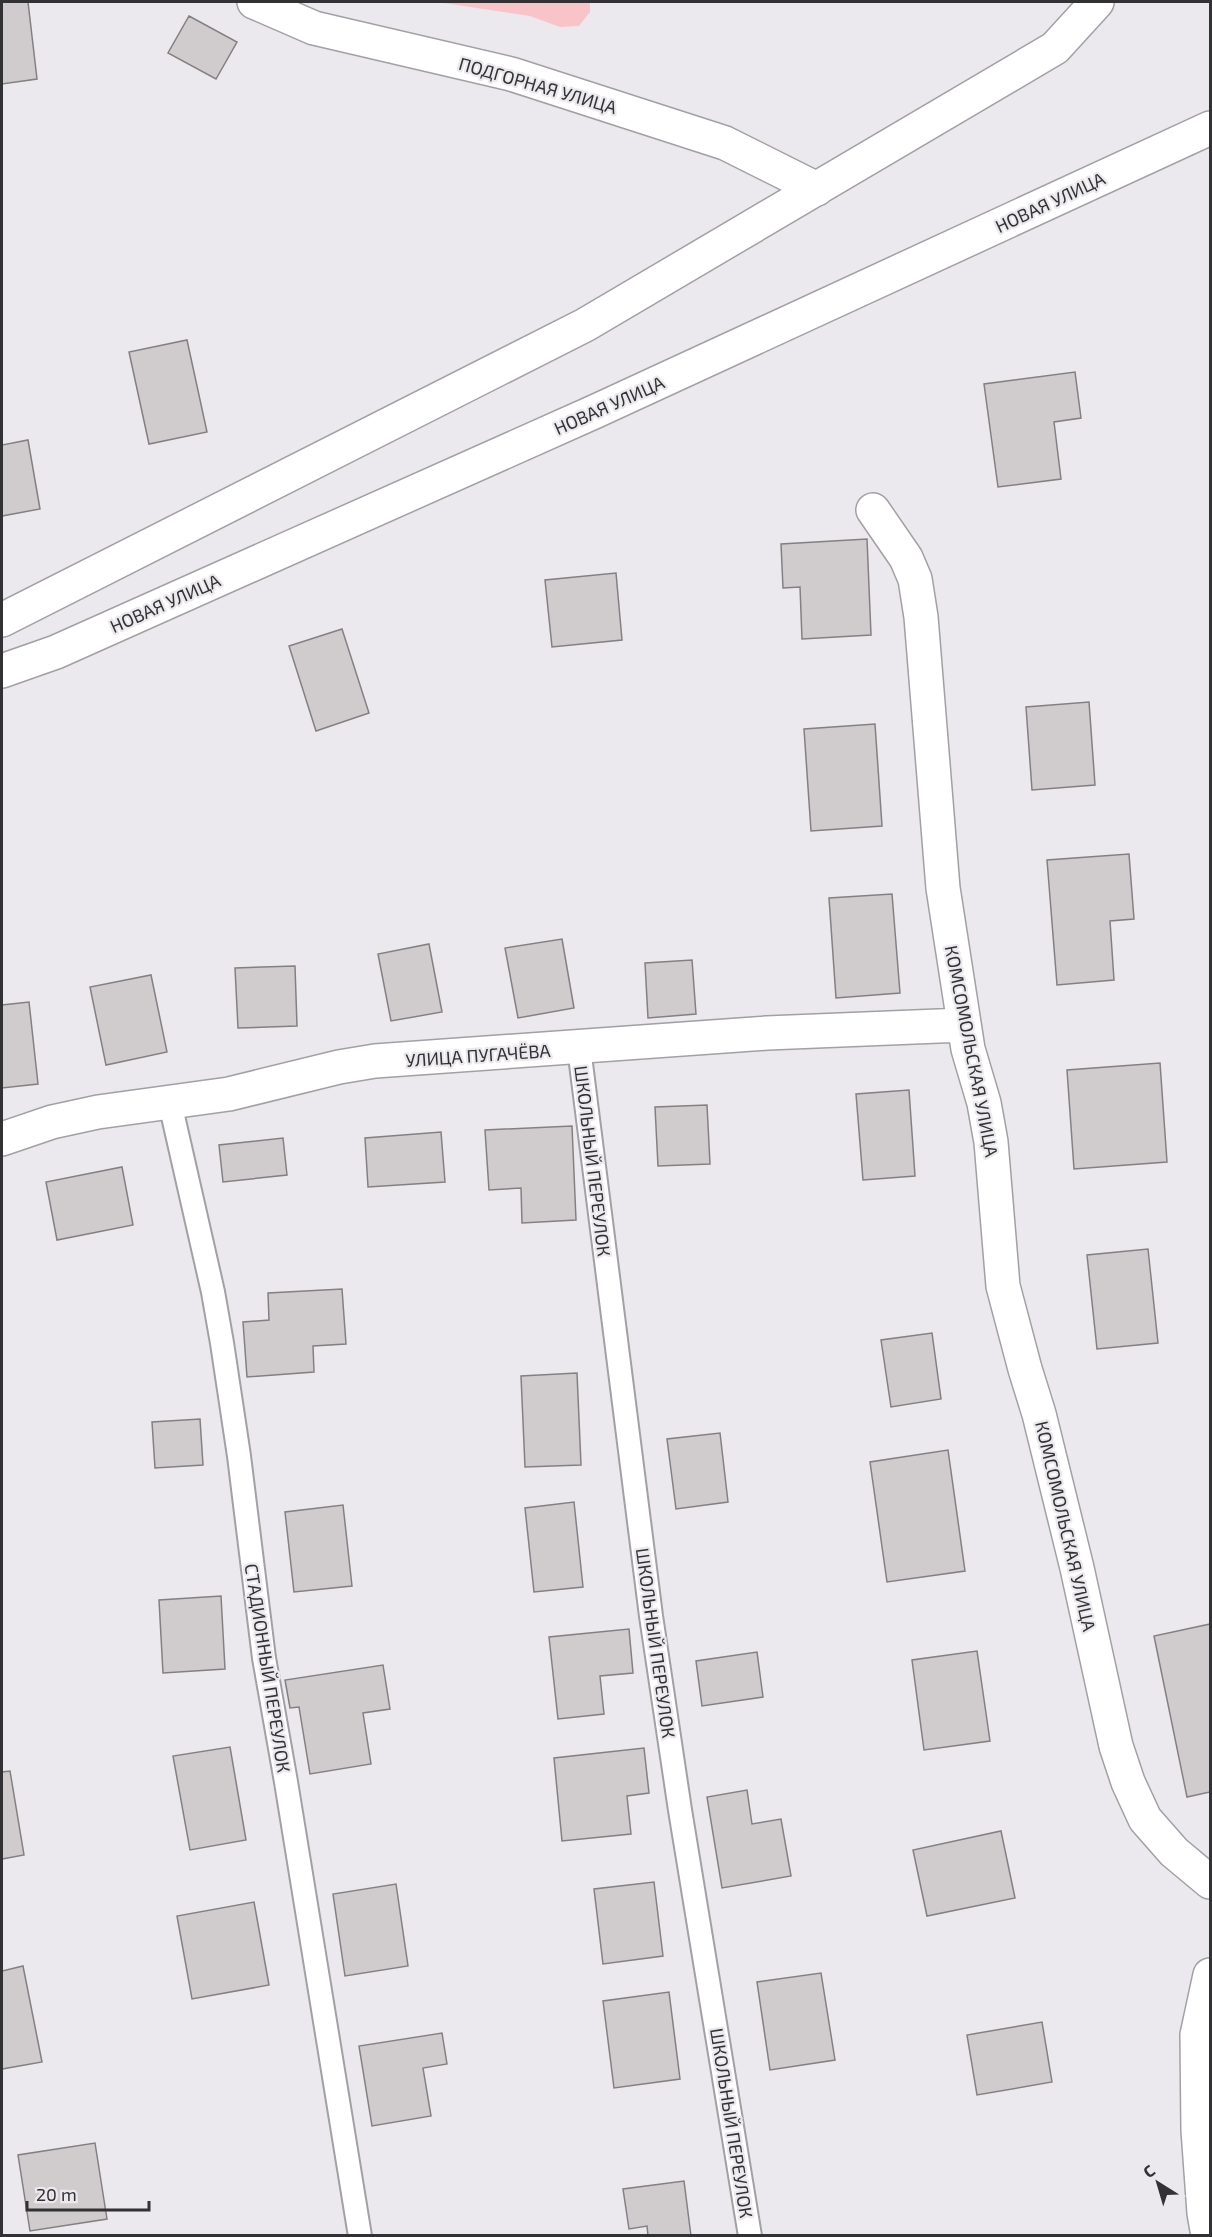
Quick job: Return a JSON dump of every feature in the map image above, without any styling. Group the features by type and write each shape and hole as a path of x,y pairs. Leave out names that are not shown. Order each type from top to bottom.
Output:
{"street":[{"name":"ПОДГОРНАЯ УЛИЦА","path":"254,2 314,28 511,74 726,143 816,189"},
{"path":"2,620 585,325 1055,48 1097,2"},
{"name":"НОВАЯ УЛИЦА","path":"2,671 56,652 594,412 1210,128"},
{"name":"КОМСОМОЛЬСКАЯ УЛИЦА","path":"873,510 906,558 915,579 921,617 943,888 963,1025 984,1102 991,1142 1003,1286 1039,1414 1077,1568 1116,1746 1128,1782 1145,1819 1174,1852 1210,1882"},
{"name":"УЛИЦА ПУГАЧЁВА","path":"2,1139 52,1122 98,1112 229,1094 339,1067 375,1061 767,1033 963,1025"},
{"path":"1209,2235 1204,2213 1198,2130 1197,2036 1210,1975"}],"lane":[{"name":"ШКОЛЬНЫЙ ПЕРЕУЛОК","path":"579,1048 651,1616 680,1810 750,2235"},
{"name":"СТАДИОННЫЙ ПЕРЕУЛОК","path":"170,1103 213,1292 222,1343 239,1456 264,1658 360,2235"}],"shaded area":[{"path":"437,2 590,2 590,12 579,26 560,27 530,16"}],"building":[{"path":"2,2 28,2 37,79 2,84"},
{"path":"189,16 237,42 216,79 168,53"},
{"path":"187,340 207,432 149,444 129,352"},
{"path":"1075,372 1081,418 1054,422 1061,479 998,487 984,384"},
{"path":"28,440 40,509 2,516 2,445"},
{"path":"867,539 871,635 802,639 800,587 783,588 781,544"},
{"path":"616,573 622,640 552,647 545,580"},
{"path":"342,629 369,713 316,731 289,646"},
{"path":"1089,702 1095,785 1032,790 1026,707"},
{"path":"875,724 882,826 811,831 804,729"},
{"path":"1129,854 1134,919 1110,921 1114,980 1057,985 1047,860"},
{"path":"892,894 900,993 836,998 829,898"},
{"path":"562,939 574,1008 518,1018 505,948"},
{"path":"429,944 442,1012 391,1021 378,954"},
{"path":"692,960 696,1014 648,1018 645,963"},
{"path":"295,966 297,1026 238,1028 235,968"},
{"path":"151,975 167,1052 106,1065 90,987"},
{"path":"29,1002 38,1084 2,1088 2,1005"},
{"path":"1160,1063 1167,1162 1074,1169 1067,1070"},
{"path":"909,1090 915,1176 863,1180 856,1094"},
{"path":"707,1105 710,1164 658,1166 655,1107"},
{"path":"572,1126 576,1220 522,1223 521,1188 489,1190 485,1130"},
{"path":"441,1132 445,1182 368,1187 365,1138"},
{"path":"283,1138 287,1175 223,1182 219,1145"},
{"path":"122,1167 133,1225 57,1240 46,1182"},
{"path":"1148,1249 1158,1343 1097,1349 1087,1255"},
{"path":"342,1289 346,1344 313,1346 314,1372 247,1377 243,1322 269,1320 268,1293"},
{"path":"932,1333 941,1399 891,1407 881,1340"},
{"path":"577,1373 581,1465 525,1467 521,1376"},
{"path":"200,1419 203,1465 155,1468 152,1422"},
{"path":"720,1433 728,1502 676,1509 667,1439"},
{"path":"948,1450 965,1571 887,1582 870,1462"},
{"path":"574,1502 583,1587 534,1592 525,1508"},
{"path":"343,1505 352,1586 294,1592 285,1512"},
{"path":"221,1596 225,1669 163,1673 159,1600"},
{"path":"1210,1624 1210,1792 1187,1797 1154,1636"},
{"path":"629,1629 633,1673 600,1676 604,1714 558,1719 549,1637"},
{"path":"977,1651 990,1741 924,1750 912,1660"},
{"path":"757,1652 763,1697 702,1706 696,1661"},
{"path":"383,1665 390,1709 363,1713 371,1764 310,1774 299,1707 290,1708 285,1680"},
{"path":"230,1747 246,1840 190,1850 173,1756"},
{"path":"644,1748 649,1793 627,1796 631,1834 562,1841 554,1758"},
{"path":"10,1771 24,1855 2,1859 2,1772"},
{"path":"747,1790 752,1824 781,1819 791,1876 722,1888 707,1797"},
{"path":"1001,1831 1015,1898 927,1916 913,1850"},
{"path":"654,1882 663,1956 603,1964 594,1889"},
{"path":"396,1884 408,1966 345,1976 333,1894"},
{"path":"254,1902 269,1985 192,1999 177,1916"},
{"path":"23,1966 42,2062 2,2069 2,1971"},
{"path":"821,1973 835,2060 770,2070 757,1982"},
{"path":"669,1992 680,2079 614,2088 603,2001"},
{"path":"1042,2022 1052,2082 977,2095 967,2035"},
{"path":"442,2033 447,2064 423,2068 431,2116 372,2126 359,2046"},
{"path":"95,2143 107,2219 30,2231 18,2155"},
{"path":"684,2181 691,2236 648,2236 647,2226 629,2229 623,2189"}]}
